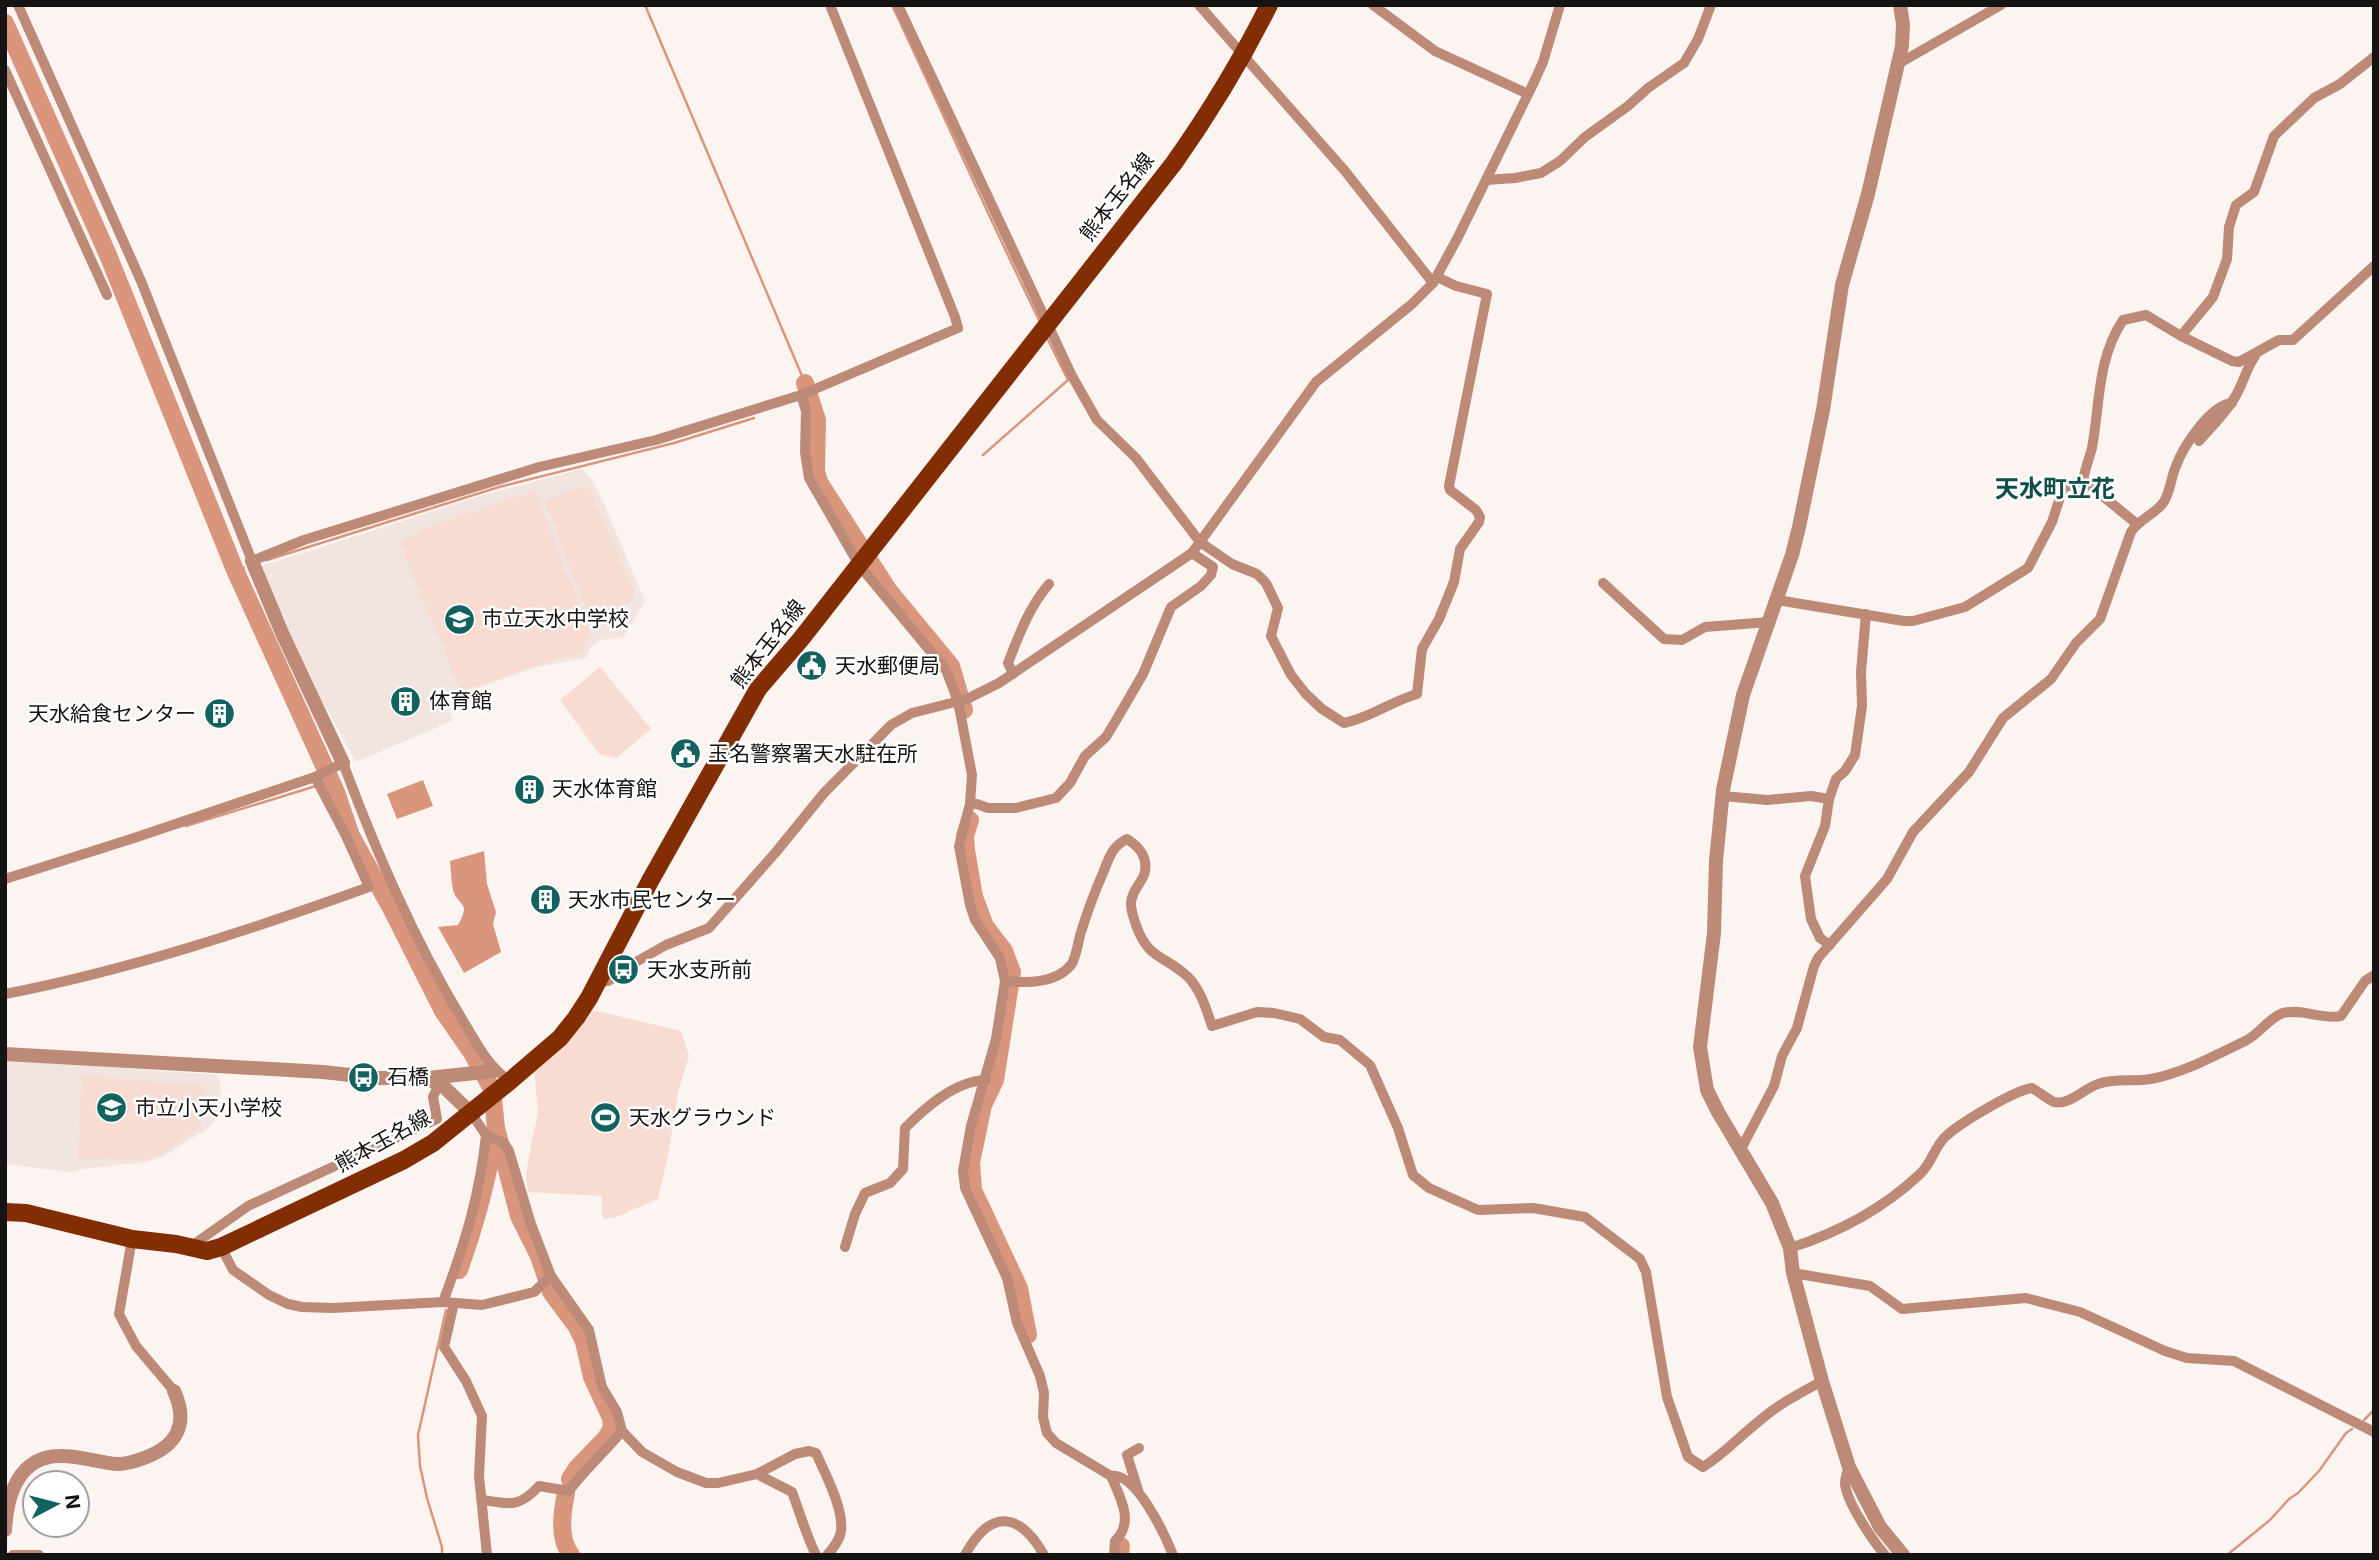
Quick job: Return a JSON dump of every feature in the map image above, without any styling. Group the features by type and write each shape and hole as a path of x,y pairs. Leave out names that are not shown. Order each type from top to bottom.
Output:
{"main road":[{"name":"熊本玉名線","path":"5,1212 26,1213 132,1240 207,1251 222,1247 404,1160 433,1143 560,1038 583,1008 650,881 758,689 801,639 1174,163 1244,56 1269,5"}],"street":[{"path":"18,5 141,281 252,561 371,838 407,917 447,994 491,1071 505,1086"},
{"path":"252,561 304,540 539,467 656,440 807,392 958,328 913,208 830,5"},
{"path":"898,5 1041,333 1072,376 1097,420 1136,458 1200,542 1232,564 1257,574 1266,583 1278,608 1271,636 1291,675 1322,709 1344,723 1417,694 1422,649 1439,619 1454,582 1460,549 1479,522 1480,516 1448,486 1486,295 1435,280 1345,171 1199,5"},
{"path":"1373,5 1435,51 1528,94"},
{"path":"597,982 608,981 666,945 709,928 824,793 891,725 912,713 962,700 1013,674 1192,553 1316,382 1412,304 1435,280 1543,62 1560,5"},
{"path":"1486,180 1541,173 1560,161 1585,137 1684,63 1698,39 1711,5"},
{"path":"1900,5 1903,24 1898,64 1868,194 1842,285 1814,456 1792,555 1743,695 1723,796 1716,861 1713,933 1700,1047 1707,1090 1772,1203 1790,1248 1793,1273 1822,1381 1849,1467 1880,1527 1903,1555"},
{"path":"1898,64 2001,5"},
{"path":"2181,336 2214,296 2227,259 2229,227 2236,205 2254,192 2274,135 2314,98 2340,84 2374,57"},
{"path":"5,70 107,295"},
{"path":"2083,481 2091,450 2101,374 2111,337 2123,320 2146,315 2232,361 2246,360 2279,340 2293,340 2374,266"},
{"path":"2199,441 2232,403 2245,370 2257,353"},
{"path":"807,392 805,452 809,478 946,670 962,700 972,775 972,804 959,846 975,920 1000,958 1006,981 996,1039 971,1126 963,1171 965,1188 1007,1278 1017,1323 1040,1376 1047,1433 1056,1443 1111,1476 1125,1511 1126,1527 1115,1541 1114,1555"},
{"path":"1741,1149 1774,1086 1782,1056 1797,1028 1814,966 1887,879 1913,832 1969,772 2003,718 2051,679 2076,643 2100,619 2123,549 2137,524 2164,502 2181,451 2220,405 2232,403"},
{"path":"1777,600 1913,621 1965,607 2028,568 2052,522 2063,488 2083,481"},
{"path":"2083,481 2137,524"},
{"path":"972,804 988,808 1016,808 1056,798 1070,783 1085,756 1106,737 1143,674 1171,607 1201,586 1211,575 1213,567 1192,553"},
{"path":"1013,674 1008,663 1021,628 1038,596 1049,583"},
{"path":"1603,583 1664,639 1682,640 1705,627 1769,622"},
{"path":"1830,944 1820,938 1811,919 1805,876 1825,826 1829,799 1836,779 1855,755 1862,706 1861,672 1866,614"},
{"path":"5,879 316,776 339,765"},
{"path":"5,995 162,957 281,919 369,887 316,776"},
{"path":"1723,796 1767,800 1811,796 1829,799"},
{"path":"1006,981 1028,983 1045,980 1063,972 1072,964 1092,897 1111,853 1118,844 1127,839 1139,847 1144,859 1144,875 1136,886 1130,903 1142,943 1153,955 1172,965 1189,979 1198,991 1212,1026 1257,1012 1274,1013 1300,1019 1324,1037 1340,1040 1370,1065 1398,1128 1413,1175 1429,1188 1478,1210 1534,1208 1586,1217 1640,1259 1646,1272 1667,1397 1688,1457 1703,1466 1733,1445 1757,1422 1822,1381"},
{"path":"1790,1248 1814,1241 1875,1209 1921,1173 1943,1139 1956,1128 2020,1090 2032,1088 2055,1102 2065,1101 2101,1082 2150,1079 2178,1071 2249,1040 2272,1017 2290,1012 2332,1018 2342,1016 2365,981 2374,975"},
{"path":"5,1054 433,1081 491,1071"},
{"path":"845,1247 865,1193 890,1183 904,1169 905,1128 925,1108 946,1094 976,1080 986,1080"},
{"path":"433,1081 471,1113 488,1136 503,1143 509,1151 547,1280 589,1329 602,1387 617,1412 622,1431 642,1452 677,1472 706,1483 758,1474 795,1454 809,1451 816,1453 841,1520 841,1535 827,1555"},
{"path":"190,1247 248,1206 437,1119 433,1081"},
{"path":"487,1555 479,1475 482,1416 466,1381 444,1347 448,1303 482,1177 488,1136"},
{"path":"5,1530 6,1505 12,1490 20,1475 31,1466 49,1457 61,1456 118,1464 129,1463 173,1442 180,1409 174,1391 136,1346 120,1314 132,1240"},
{"path":"222,1247 233,1270 269,1295 288,1304 333,1308 448,1303 482,1305 534,1292 547,1280"},
{"path":"1793,1273 1870,1286 1902,1309 2026,1298 2092,1318 2165,1352 2187,1358 2234,1361 2374,1432"},
{"path":"483,1500 516,1504 531,1495 539,1486 569,1491 622,1431"},
{"path":"1139,1448 1127,1455 1140,1496"},
{"path":"1849,1467 1844,1482 1848,1495 1885,1555"},
{"path":"758,1474 792,1492 816,1555"},
{"path":"1111,1476 1119,1475 1126,1479 1140,1496 1153,1514 1173,1555"},
{"path":"968,1553 975,1536 1000,1521 1011,1521 1023,1526 1044,1555"},
{"path":"13,1555 38,1555"}],"shaded area":[{"name":"市立天水中学校","path":"582,469 592,479 604,504 645,601 624,637 600,640 591,647 586,658 537,667 447,699 452,721 356,762 321,698 286,625 262,566 487,494"},
{"path":"586,485 591,491 635,594 632,601 590,618 545,501"},
{"path":"535,491 590,633 583,653 552,660 461,691 400,544 424,528"},
{"path":"600,667 651,729 616,758 599,754 560,700"},
{"path":"423,780 433,806 397,819 387,794"},
{"path":"484,851 487,884 496,912 493,924 501,952 464,973 438,927 458,925 464,912 463,905 453,890 450,861"},
{"name":"天水グラウンド","path":"593,1010 681,1031 689,1056 678,1092 658,1199 616,1217 604,1219 602,1196 528,1192 526,1179 538,1112 534,1068"},
{"name":"市立小天小学校","path":"5,1059 217,1075 221,1096 215,1120 208,1128 166,1155 146,1162 71,1172 5,1164"},
{"path":"82,1076 204,1086 200,1127 159,1156 144,1160 78,1159"}],"waterway":[{"path":"645,5 805,383"},
{"path":"892,5 1040,322"},
{"path":"5,23 108,255 235,570 336,792 351,836 443,1011 472,1053 492,1089 496,1128 519,1216 539,1256 551,1292 577,1327 584,1342 592,1377 611,1418 612,1428 606,1438 570,1479"},
{"path":"983,455 1068,380 1047,338"},
{"path":"805,383 817,420 816,471 819,482 889,591 951,666 964,710"},
{"path":"267,560 499,487 674,443 754,418"},
{"path":"235,570 244,568"},
{"path":"323,784 330,781"},
{"path":"186,826 316,786"},
{"path":"970,820 965,836 974,897 985,926 1004,951 1012,972 995,1080 983,1105 971,1163 973,1190 1019,1288 1028,1335"},
{"path":"459,1270 480,1204 495,1135"},
{"path":"442,1555 420,1466 418,1435 446,1310"},
{"path":"2364,1420 2374,1410"},
{"path":"2227,1555 2298,1493 2352,1429"},
{"path":"566,1493 562,1517 563,1533 571,1555"},
{"path":"1120,1555 1121,1546"}],"place":[{"name":"市立天水中学校","path":"459,619"},
{"name":"天水郵便局","path":"812,666"},
{"name":"体育館","path":"406,701"},
{"name":"天水給食センター","path":"219,714"},
{"name":"玉名警察署天水駐在所","path":"685,754"},
{"name":"天水体育館","path":"529,789"},
{"name":"天水市民センター","path":"545,900"},
{"name":"天水支所前","path":"624,970"},
{"name":"石橋","path":"364,1077"},
{"name":"市立小天小学校","path":"112,1108"},
{"name":"天水グラウンド","path":"606,1118"}],"district":[{"name":"天水町立花","path":"2055,489"}]}
